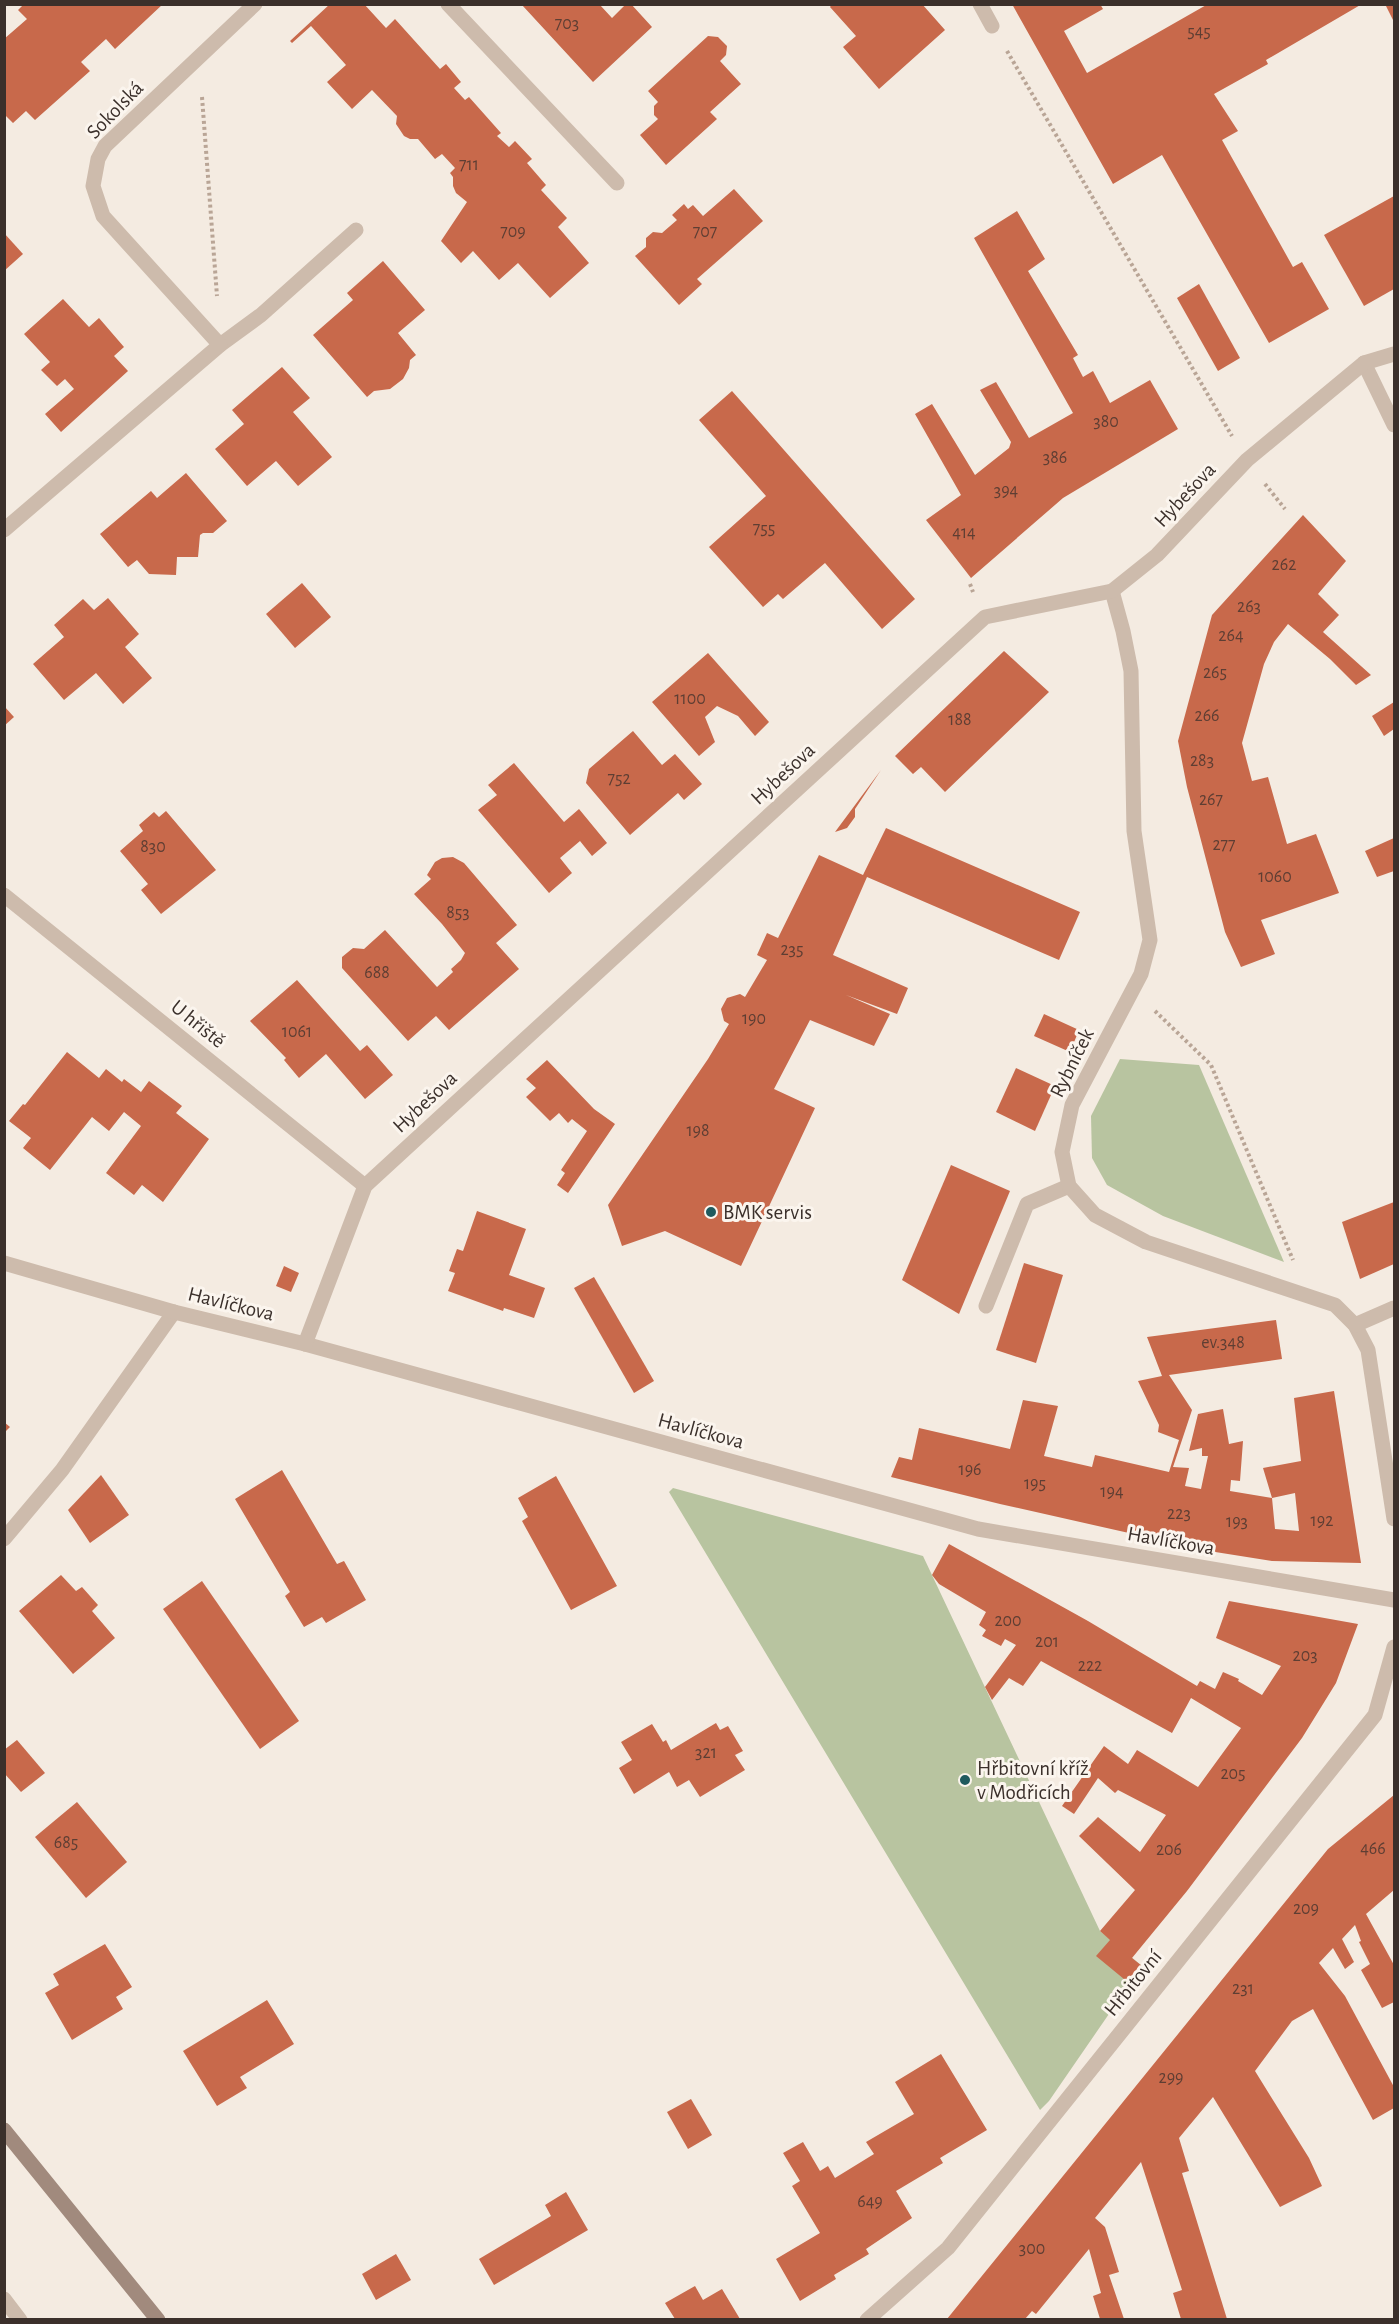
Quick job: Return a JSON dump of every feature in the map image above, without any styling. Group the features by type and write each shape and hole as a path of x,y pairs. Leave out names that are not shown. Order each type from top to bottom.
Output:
{"main road":[{"path":"4,2130 158,2319"}],"street":[{"name":"Sokolská","path":"220,345 103,216 93,186 98,159 105,146 255,4"},
{"path":"448,4 617,183"},
{"path":"980,4 992,26"},
{"path":"4,530 220,345 261,315 356,230"},
{"name":"Hybešova","path":"305,1344 365,1186 985,617 1112,591 1157,555 1246,460 1364,363 1395,354"},
{"path":"1364,363 1395,425"},
{"name":"Rybníček","path":"1069,1186 1062,1152 1072,1105 1141,974 1150,940 1134,831 1131,671 1112,591"},
{"name":"U hřiště","path":"4,895 365,1186"},
{"path":"986,1306 1027,1204 1069,1186 1095,1215 1146,1242 1335,1305 1355,1325 1368,1350 1395,1519"},
{"name":"Havlíčkova","path":"4,1263 174,1312 305,1344 978,1528 1395,1600"},
{"path":"1355,1325 1395,1308"},
{"path":"4,1539 62,1470 174,1312"},
{"name":"Hřbitovní","path":"867,2319 948,2248 1375,1715 1395,1647"},
{"path":"4,2299 20,2319"}],"path":[{"path":"992,26 1218,411"},
{"path":"199,57 220,345"},
{"path":"1133,990 1211,1065 1309,1296"}],"green space":[{"path":"1120,1059 1199,1065 1284,1262 1163,1216 1107,1185 1092,1158 1091,1116"},
{"path":"673,1488 923,1556 1100,1931 1142,1966 1049,2101 1040,2110 669,1492"}],"building":[{"path":"24,4 163,4 115,49 106,39 81,62 90,71 35,120 26,111 13,123 4,114 4,39 27,19 18,10"},
{"path":"330,4 364,4 386,28 395,19 440,69 446,64 461,82 454,88 465,100 469,97 501,133 497,136 509,147 515,141 532,159 527,163 546,185 541,190 567,218 558,227 589,263 550,298 518,263 499,280 473,251 461,263 441,241 467,202 456,193 453,186 453,177 450,173 455,168 442,154 435,159 418,139 404,136 396,124 397,116 372,90 352,109 327,82 346,65 311,26 292,43 290,41"},
{"path":"626,4 631,4 652,27 593,82 522,5 600,5 612,18"},
{"path":"832,4 922,4 945,30 879,89 843,47 856,36 830,7"},
{"path":"1012,4 1100,4 1103,9 1064,31 1087,73 1208,4 1362,4 1266,60 1268,64 1214,94 1238,131 1222,140 1293,267 1302,262 1329,309 1269,343 1162,155 1113,184"},
{"path":"1385,4 1394,4 1394,22"},
{"path":"708,36 718,37 727,46 726,55 720,61 741,84 710,112 717,119 666,165 640,135 658,119 654,115 654,106 658,102 648,91"},
{"path":"734,189 763,221 697,279 702,284 679,305 635,256 646,247 646,238 653,232 662,233 677,220 672,215 684,204 688,209 693,205 703,216"},
{"path":"1394,196 1394,289 1364,306 1324,235"},
{"path":"1017,211 1045,259 1028,271 1078,355 1073,358 1083,377 1093,371 1110,403 1150,380 1178,429 1063,498 971,578 926,520 961,495 915,414 932,404 975,475 1009,448 1011,442 980,390 996,382 1029,438 1073,413 974,238"},
{"path":"4,233 23,254 4,271"},
{"path":"383,261 425,310 398,333 416,355 410,360 409,368 403,379 390,389 374,391 367,397 313,335 353,300 347,293"},
{"path":"1199,284 1240,358 1218,371 1177,298"},
{"path":"63,299 89,327 99,318 124,347 114,356 128,371 61,432 45,414 74,389 65,379 57,386 41,370 50,362 24,334"},
{"path":"282,367 310,398 293,412 332,457 298,486 276,461 247,486 215,449 244,424 232,410"},
{"path":"732,391 915,599 882,629 825,563 783,599 778,594 763,607 709,547 766,496 699,420"},
{"path":"186,473 227,521 213,533 200,535 198,557 177,557 176,575 149,574 137,560 128,567 100,534 151,491 157,498"},
{"path":"1303,515 1346,561 1318,594 1339,615 1323,632 1371,675 1356,685 1330,659 1288,624 1274,642 1264,664 1242,743 1252,781 1268,777 1287,844 1316,834 1339,893 1261,920 1275,954 1241,967 1225,932 1187,787 1178,741 1212,615"},
{"path":"302,583 331,617 295,648 266,614"},
{"path":"108,598 139,634 125,647 152,678 123,704 96,673 64,700 33,664 64,637 54,625 83,599 94,610"},
{"path":"1004,651 1049,692 945,792 921,767 913,774 895,756"},
{"path":"708,653 769,722 755,736 738,716 717,706 705,717 715,742 699,756 652,702"},
{"path":"1394,702 1394,729 1384,736 1372,716"},
{"path":"4,706 14,717 4,726"},
{"path":"633,731 662,765 675,754 702,784 684,800 678,793 630,835 586,783 589,769"},
{"path":"514,763 564,822 579,809 607,843 592,856 580,841 560,858 572,873 549,893 478,810 497,795 488,785"},
{"path":"881,770 855,809 855,817 847,828 835,832"},
{"path":"166,811 216,870 161,914 141,890 148,884 120,851 143,831 139,825 154,812 159,817"},
{"path":"886,828 1080,912 1059,960 867,877 833,955 908,988 897,1014 846,995 890,1014 874,1046 810,1020 774,1089 815,1108 741,1266 665,1231 622,1246 608,1205 708,1059 729,1024 724,1021 721,1009 727,998 740,994 745,997 767,960 757,955 767,933 778,938 819,855 863,875"},
{"path":"1394,838 1394,871 1377,877 1365,851"},
{"path":"453,857 464,863 517,925 496,943 519,969 449,1030 436,1016 408,1041 342,968 342,957 353,948 364,949 385,930 437,987 453,972 451,969 465,953 414,894 431,879 427,875 435,862 442,858"},
{"path":"297,980 360,1051 367,1045 393,1075 365,1099 326,1054 299,1078 284,1060 286,1058 250,1021"},
{"path":"1044,1014 1079,1030 1070,1052 1034,1036"},
{"path":"67,1052 99,1078 106,1069 122,1082 124,1079 141,1092 149,1081 182,1106 176,1113 209,1139 163,1202 142,1185 134,1195 106,1173 141,1126 124,1112 109,1131 92,1117 50,1170 23,1148 31,1138 9,1121 23,1104 25,1105"},
{"path":"547,1060 594,1109 615,1124 568,1193 557,1185 565,1173 561,1170 587,1131 572,1119 568,1123 559,1113 550,1121 526,1097 536,1088 526,1079"},
{"path":"1016,1068 1055,1086 1035,1131 996,1112"},
{"path":"951,1165 1010,1191 959,1314 902,1280"},
{"path":"1394,1202 1394,1264 1360,1279 1342,1222"},
{"path":"477,1211 526,1229 509,1275 545,1288 534,1318 504,1308 503,1311 448,1291 455,1273 449,1271 457,1249 463,1251"},
{"path":"1024,1263 1063,1275 1036,1363 996,1350"},
{"path":"284,1266 299,1273 291,1292 276,1286"},
{"path":"594,1277 654,1381 634,1393 574,1288"},
{"path":"1276,1320 1282,1359 1169,1375 1192,1410 1173,1467 1189,1468 1185,1486 1201,1489 1208,1456 1202,1456 1202,1448 1189,1451 1198,1414 1223,1409 1229,1444 1243,1441 1240,1481 1231,1480 1230,1491 1272,1498 1263,1468 1301,1461 1294,1398 1334,1391 1361,1563 1272,1561 1209,1551 891,1477 899,1457 912,1460 919,1428 1010,1449 1023,1400 1058,1406 1044,1456 1092,1467 1095,1455 1169,1472 1179,1440 1158,1432 1159,1425 1138,1381 1162,1376 1147,1337","holes":["1295,1493 1299,1531 1275,1529 1272,1498"]},
{"path":"4,1422 10,1427 4,1433"},
{"path":"282,1470 337,1564 344,1561 366,1600 326,1623 322,1617 304,1627 285,1596 290,1592 235,1499"},
{"path":"101,1475 129,1515 90,1543 68,1510"},
{"path":"556,1476 617,1586 571,1610 522,1521 528,1517 518,1498"},
{"path":"949,1544 1088,1621 1197,1686 1200,1681 1215,1689 1223,1672 1239,1679 1238,1681 1262,1695 1281,1666 1216,1638 1229,1601 1358,1624 1336,1683 1302,1738 1187,1891 1132,1958 1142,1966 1130,1984 1096,1956 1110,1940 1100,1931 1135,1890 1079,1836 1098,1817 1140,1852 1166,1815 1118,1790 1115,1793 1098,1778 1074,1814 1062,1806 1104,1746 1128,1764 1137,1750 1198,1787 1241,1728 1191,1698 1172,1733 1041,1661 1023,1686 1009,1678 992,1700 985,1687 1016,1645 1005,1639 1001,1646 982,1636 986,1630 979,1625 986,1612 939,1584 932,1575"},
{"path":"61,1575 76,1591 82,1587 98,1605 92,1611 115,1638 73,1674 19,1611"},
{"path":"202,1581 299,1721 260,1749 163,1609"},
{"path":"716,1723 720,1730 728,1726 743,1751 735,1755 745,1770 700,1797 689,1780 677,1787 669,1772 634,1794 619,1768 632,1760 621,1742 652,1724 663,1742 666,1740 671,1750"},
{"path":"17,1740 45,1773 21,1792 4,1773 4,1750"},
{"path":"1394,1795 1394,1890 1366,1914 1394,1965 1394,2002 1382,2008 1361,1970 1370,1964 1359,1942 1361,1941 1355,1925 1342,1939 1354,1962 1345,1969 1333,1948 1319,1963 1345,1996 1394,2087 1394,2108 1373,2120 1313,2009 1292,2021 1255,2071 1309,2158 1322,2186 1280,2207 1213,2097 1179,2138 1189,2171 1182,2173 1227,2319 1181,2319 1173,2293 1182,2290 1141,2162 1095,2218 1105,2227 1119,2272 1109,2275 1124,2319 1100,2319 1093,2296 1101,2293 1089,2249 1036,2314 1032,2311 1025,2319 947,2319 1328,1849"},
{"path":"77,1802 127,1862 86,1898 35,1837"},
{"path":"105,1944 132,1987 116,1997 123,2009 72,2040 45,1993 59,1985 53,1974"},
{"path":"267,2000 294,2044 240,2077 247,2088 217,2106 183,2051"},
{"path":"941,2054 987,2130 940,2158 943,2163 896,2191 912,2218 866,2249 869,2254 834,2275 836,2279 800,2301 776,2259 820,2233 792,2186 800,2181 783,2153 803,2142 820,2171 828,2166 835,2178 874,2154 866,2142 914,2114 895,2082"},
{"path":"691,2099 712,2135 688,2149 667,2112"},
{"path":"566,2192 588,2230 494,2285 479,2259 551,2216 545,2205"},
{"path":"396,2254 411,2280 376,2300 362,2274"},
{"path":"695,2286 703,2300 722,2289 740,2319 675,2319 665,2303"}],"place":[{"name":"BMK servis","path":"711,1212"},
{"name":"Hřbitovní kříž v Modřicích","path":"965,1780"}]}
